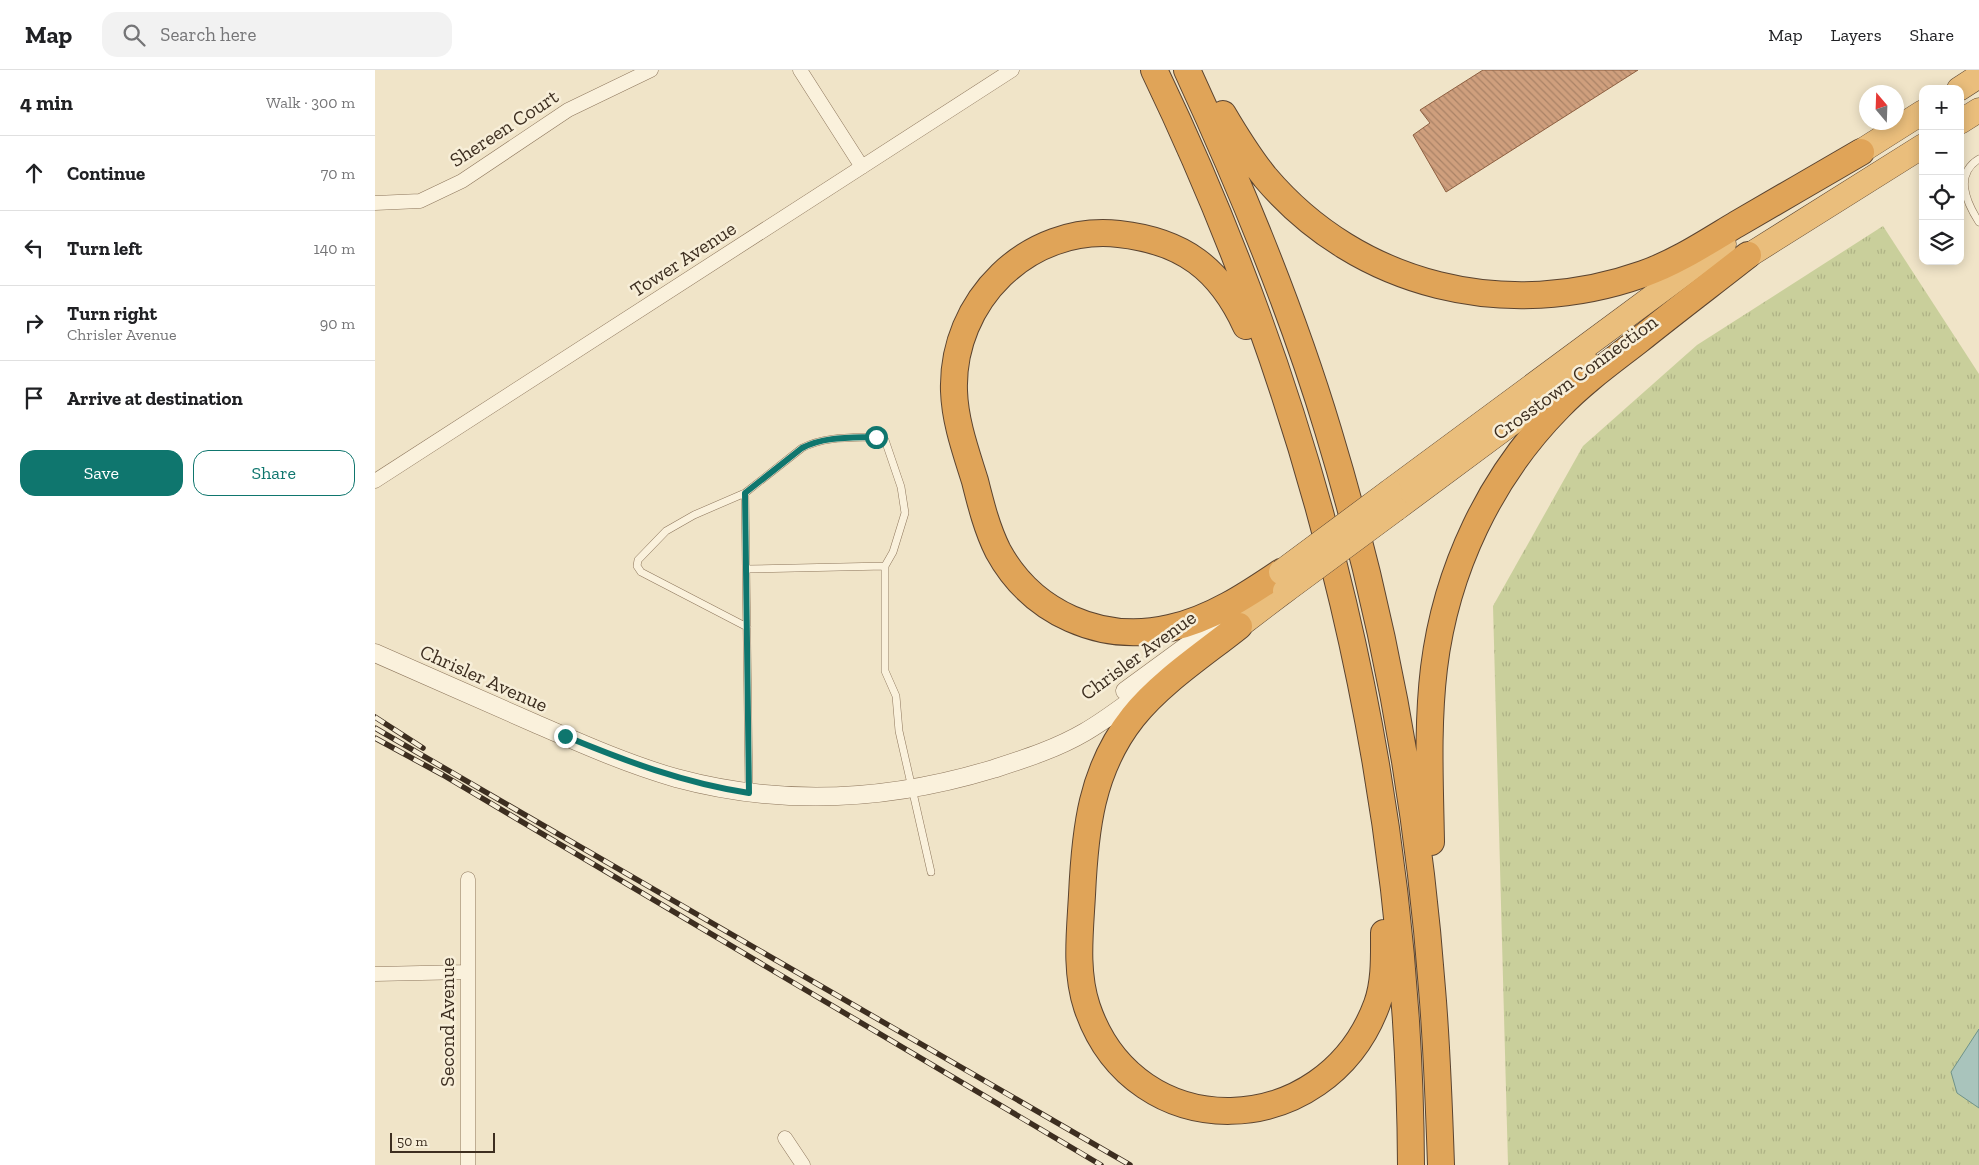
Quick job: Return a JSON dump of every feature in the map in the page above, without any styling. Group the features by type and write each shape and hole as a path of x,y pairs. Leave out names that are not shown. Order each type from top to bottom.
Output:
{"highway":[{"path":"1154,70 1187,141 1233,251 1271,353 1299,439 1334,563 1349,625 1373,750 1383,815 1403,991 1411,1165"},
{"path":"1187,70 1240,189 1284,300 1314,387 1345,493 1377,618 1402,745 1420,872 1432,988"},
{"path":"1197,70 1237,138 1265,177 1303,214 1327,234 1371,260 1395,271 1441,285 1487,294 1533,296 1569,293 1644,274 1686,255 1861,152"},
{"path":"1964,86 1979,76"},
{"path":"1964,119 1979,110"},
{"name":"Crosstown Connection","path":"1239,626 1283,582 1393,500 1733,237 1797,193 1919,115"},
{"name":"Crosstown Connection","path":"1393,500 1748,255 1919,148"},
{"path":"1283,582 1211,613 1171,628 1151,632 1113,631 1090,626 1054,611 1037,599 1023,586 998,550 982,509 962,437 955,409 954,390 955,369 963,331 976,306 998,277 1032,252 1059,241 1092,234 1113,233 1153,240 1187,255 1204,266 1217,277 1228,291 1237,305 1299,439"},
{"path":"1441,1165 1432,988 1430,752 1433,678 1444,612 1452,584 1472,532 1501,480 1519,453 1560,406 1610,363 1748,255"},
{"path":"1239,626 1164,686 1134,716 1113,749 1095,789 1085,833 1079,963 1081,984 1090,1014 1102,1041 1115,1058 1135,1077 1164,1095 1207,1109 1229,1112 1269,1107 1289,1100 1310,1089 1329,1075 1345,1060 1358,1042 1368,1024 1379,996 1384,960 1383,815"}],"street":[{"name":"Shereen Court","path":"375,203 420,201 462,181 568,110 651,70"},
{"path":"800,70 862,167"},
{"name":"Tower Avenue","path":"375,481 1012,70"},
{"name":"Chrisler Avenue","path":"1013,762 1058,738 1228,615 1283,582"},
{"name":"Chrisler Avenue","path":"375,653 638,766 711,787 749,793 788,797 866,796 911,789 974,774 1053,748 1108,718 1179,666 1239,626"},
{"name":"Second Avenue","path":"468,879 468,1165"},
{"path":"375,974 467,972"},
{"path":"785,1138 803,1165"}],"lane":[{"path":"1979,159 1973,163 1964,177 1963,187 1979,222"},
{"path":"747,627 641,572 637,566 638,560 666,531 694,515 745,493 802,448 812,443 823,440 876,437 885,440 901,487 905,513 893,552 885,566 885,671 896,696 899,731 931,872"},
{"path":"745,493 749,793"},
{"path":"747,569 885,566"}],"green space":[{"path":"1883,226 1979,374 1979,1165 1508,1165 1493,606 1583,446 1697,345"}],"water":[{"path":"1979,1029 1979,1108 1957,1093 1951,1072"}],"building":[{"path":"1483,70 1638,70 1446,192 1413,135 1430,123 1420,110"}],"railway":[{"path":"375,717 423,748"},
{"path":"375,728 1130,1165"},
{"path":"375,738 443,775 1101,1165"}],"route":[{"path":"565,736 638,766 675,778 711,787 749,793 745,493 802,448 812,443 823,440 876,437"}]}
